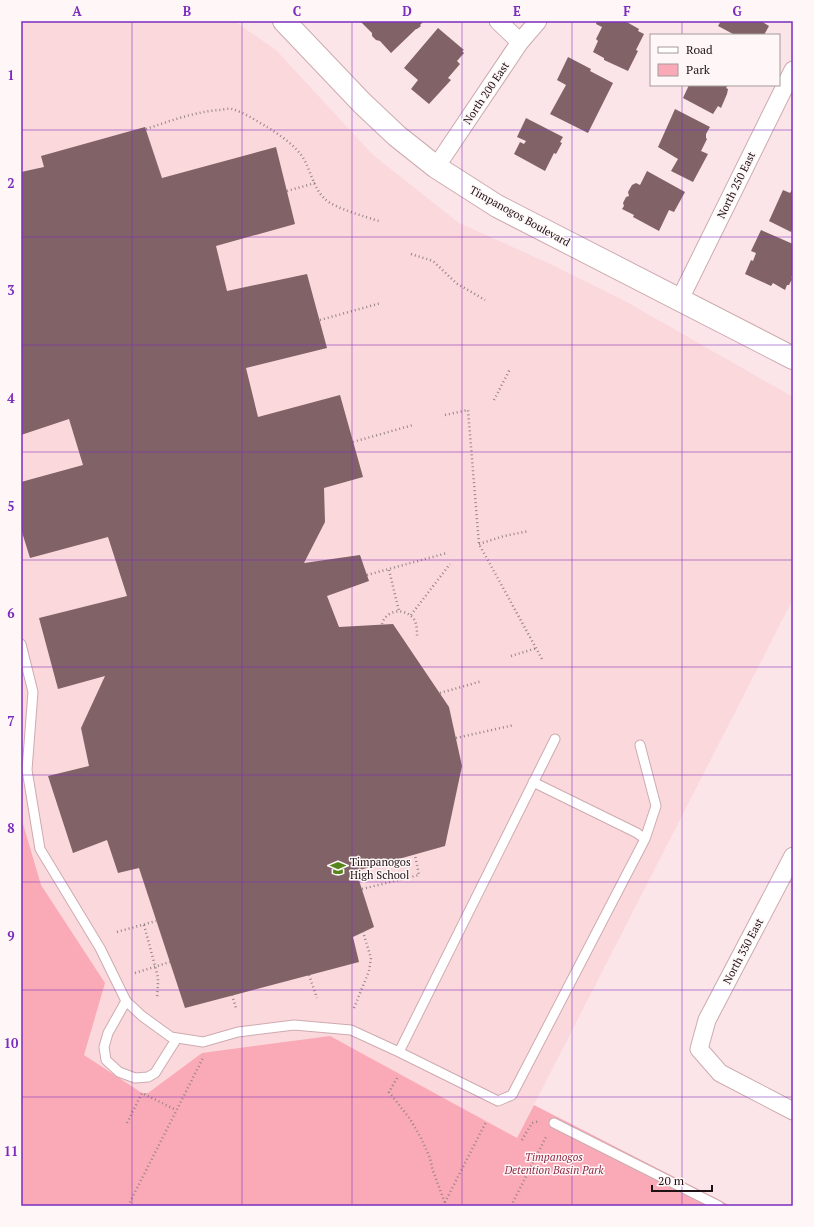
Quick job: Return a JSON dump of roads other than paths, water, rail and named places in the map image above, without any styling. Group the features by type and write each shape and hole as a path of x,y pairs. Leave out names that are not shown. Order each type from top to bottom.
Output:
{"street":[{"name":"Timpanogos Boulevard","path":"284,21 362,103 397,136 436,167 497,206 679,301 793,358"},
{"path":"498,21 520,42"},
{"name":"North 200 East","path":"436,167 520,42 538,21"},
{"name":"North 250 East","path":"679,301 793,70"},
{"name":"North 330 East","path":"793,856 707,1020 699,1049 720,1074 793,1111"}],"lane":[{"path":"21,644 33,692 27,770 40,849 100,948 126,1001 142,1016 171,1037 203,1042 238,1032 294,1025 351,1030 498,1101 512,1095 645,839 656,806 640,745"},
{"path":"399,1052 555,739"},
{"path":"533,782 638,833 645,839"},
{"path":"126,1001 108,1034 104,1047 106,1060 119,1072 135,1078 148,1077 155,1073 177,1038"},
{"path":"554,1123 719,1206"}],"place":[{"name":"Timpanogos High School","path":"338,868"}],"park label":[{"name":"Timpanogos Detention Basin Park","path":"554,1163"}]}
